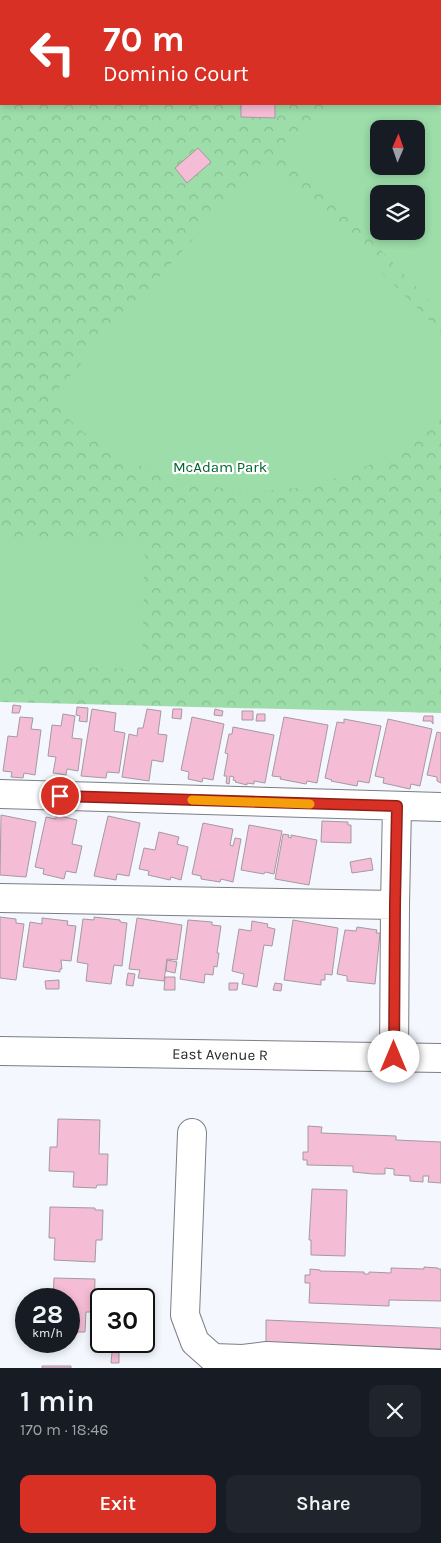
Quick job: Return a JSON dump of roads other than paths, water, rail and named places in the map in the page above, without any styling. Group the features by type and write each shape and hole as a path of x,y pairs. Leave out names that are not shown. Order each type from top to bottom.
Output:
{"street":[{"path":"0,794 441,807"},
{"path":"394,1057 397,806"},
{"path":"0,898 395,905"},
{"name":"East Avenue R","path":"0,1051 441,1058"},
{"path":"192,1133 185,1315 195,1342 213,1358 241,1363 267,1356 441,1364"}],"park label":[{"name":"McAdam Park","path":"220,467"}]}
